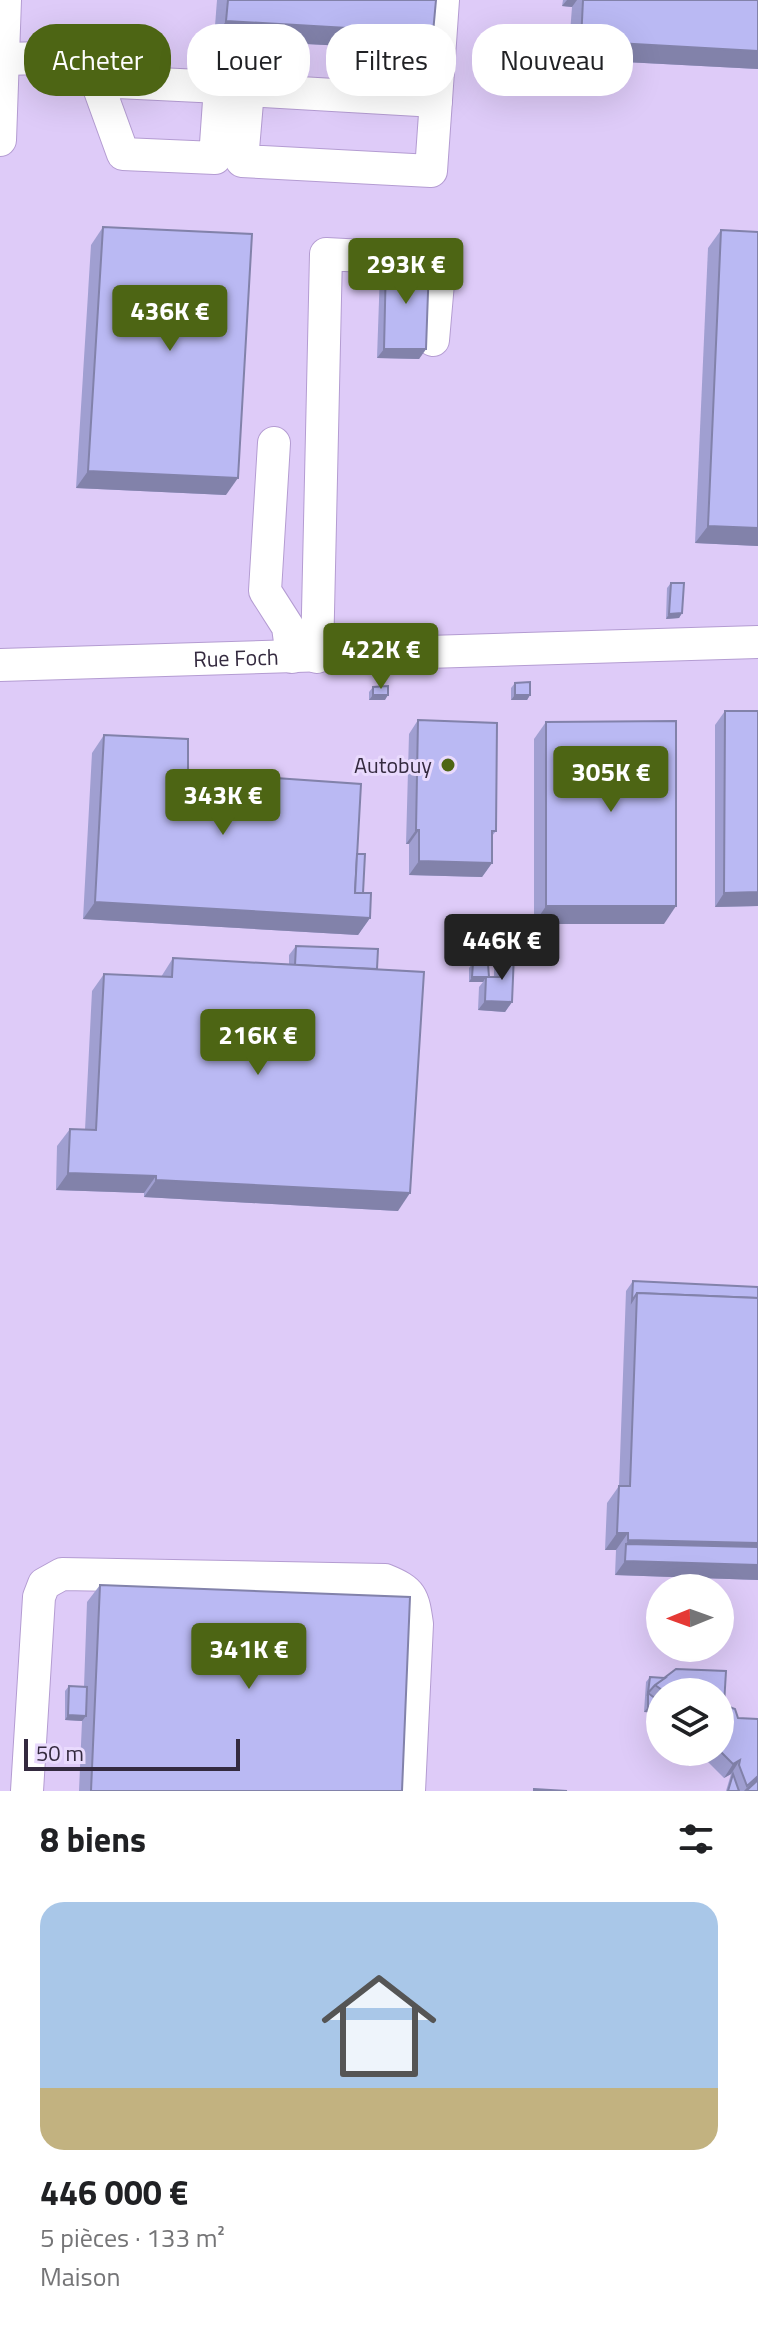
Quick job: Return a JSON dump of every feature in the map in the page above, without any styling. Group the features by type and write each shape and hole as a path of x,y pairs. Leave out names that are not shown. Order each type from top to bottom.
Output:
{"street":[{"path":"0,140 5,0"},
{"path":"235,96 242,161 431,171 443,0"},
{"path":"3,59 24,58"},
{"path":"310,93 436,101"},
{"path":"102,96 123,154 215,158 232,96"},
{"path":"305,657 326,254 440,260 433,340"},
{"path":"274,443 265,591 305,657"},
{"name":"Rue Foch","path":"0,665 758,642"},
{"path":"27,1791 39,1597 44,1584 62,1574 385,1580 403,1587 414,1599 417,1624 409,1791"}],"building":[{"path":"228,0 436,0 434,24 326,24 326,27 226,21"},
{"path":"583,0 758,0 758,51 633,44 633,24 582,24"},
{"path":"103,227 252,234 238,478 88,471"},
{"path":"721,230 758,232 758,528 708,526"},
{"path":"386,262 429,264 426,349 384,349"},
{"path":"671,583 684,583 682,613 669,614"},
{"path":"530,682 530,695 515,695 515,683"},
{"path":"388,686 388,695 373,695 373,687"},
{"path":"725,711 758,711 758,892 724,893"},
{"path":"418,720 497,723 496,831 492,831 492,863 419,861 419,830 416,830"},
{"path":"676,721 676,906 546,906 546,722"},
{"path":"104,735 188,739 188,772 361,784 355,893 371,893 370,918 95,902"},
{"path":"357,854 365,854 363,893 355,893"},
{"path":"296,946 378,949 377,969 295,965"},
{"path":"501,954 514,954 512,1002 485,1001 486,977 500,977"},
{"path":"173,958 424,972 410,1193 68,1173 70,1129 96,1130 104,974 172,977"},
{"path":"473,963 488,964 489,977 472,977"},
{"path":"633,1281 758,1287 758,1298 637,1293 632,1301"},
{"path":"637,1293 758,1298 758,1543 628,1540 628,1533 617,1533 619,1486 630,1486"},
{"path":"626,1544 758,1547 758,1565 625,1561"},
{"path":"100,1585 410,1597 402,1791 91,1791"},
{"path":"676,1669 726,1671 726,1678 664,1678"},
{"path":"69,1686 87,1687 86,1716 68,1715"},
{"path":"734,1709 738,1718 758,1719 758,1776 747,1786 740,1760 734,1763"},
{"path":"733,1774 739,1791 728,1791"},
{"path":"758,1780 758,1791 746,1791"}],"place":[{"name":"Autobuy","path":"448,765"}]}
